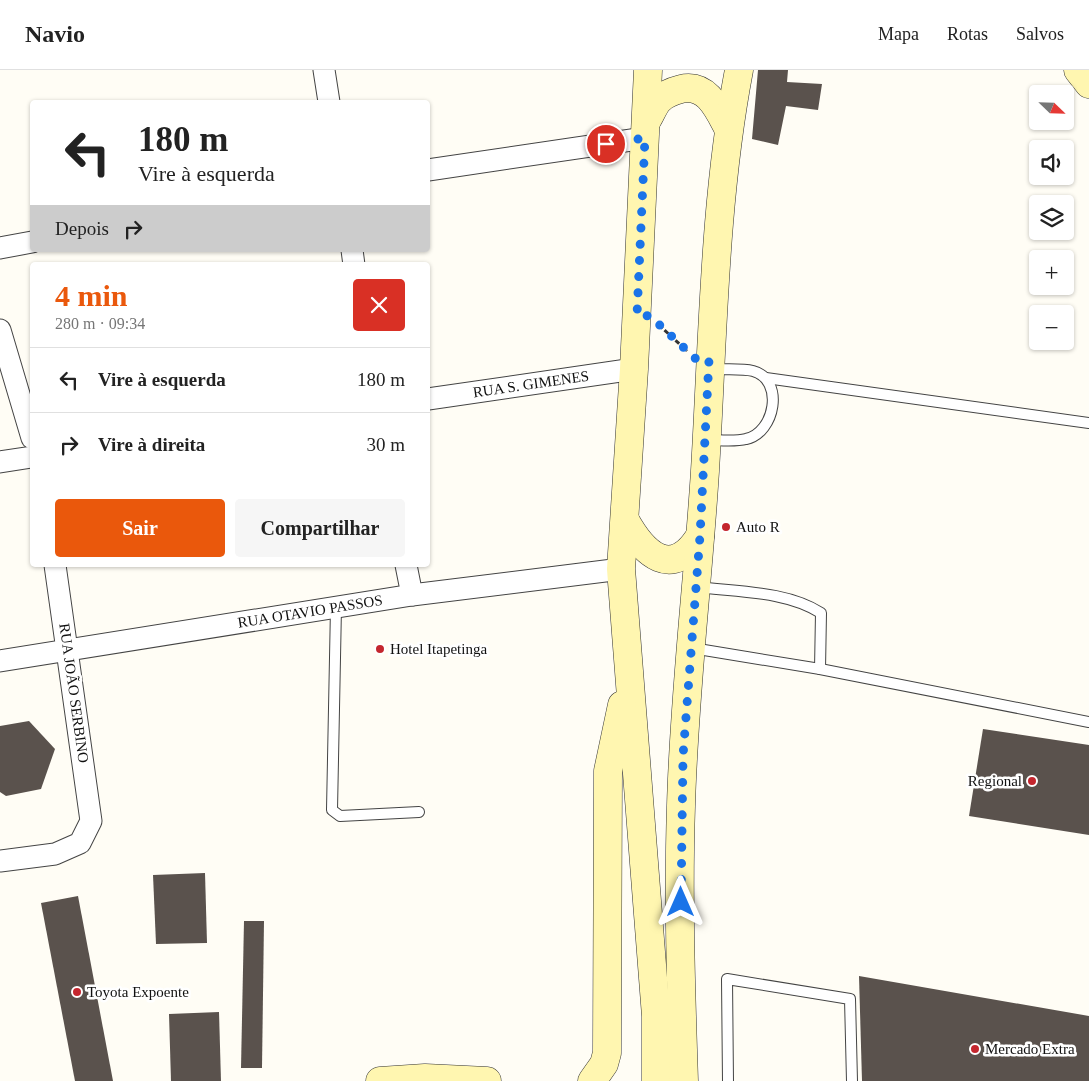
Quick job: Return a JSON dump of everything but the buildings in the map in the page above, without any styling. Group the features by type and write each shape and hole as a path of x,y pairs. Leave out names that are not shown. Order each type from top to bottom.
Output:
{"main road":[{"path":"648,70 637,315 621,569 656,1016 656,1081"},
{"path":"684,1081 681,808 700,536 709,365 728,128 739,70"},
{"path":"1078,70 1089,84"},
{"path":"646,129 659,100 671,92 684,88 697,90 709,96 718,108 728,128"},
{"path":"625,520 644,549 655,556 668,559 680,556 692,549 700,536"},
{"path":"592,1081 604,1064 606,1053 608,771 628,675"},
{"path":"380,1081 425,1078 487,1081"}],"street":[{"path":"324,70 329,100"},
{"path":"430,170 646,129"},
{"path":"0,248 30,242"},
{"path":"0,330 30,431"},
{"name":"RUA S. GIMENES","path":"430,399 634,369"},
{"path":"0,462 30,457"},
{"name":"RUA JOÃO SERBINO","path":"0,861 55,854 80,843 91,821 69,650 55,567"},
{"path":"406,567 412,595"},
{"name":"RUA OTAVIO PASSOS","path":"0,661 412,595 621,569"}],"lane":[{"path":"709,365 753,371 766,378 1089,423"},
{"path":"706,440 747,439 763,429 771,413 774,396 766,378"},
{"path":"696,587 792,599 809,605 821,613 820,669"},
{"path":"336,607 332,810 340,816 419,812"},
{"path":"692,648 820,669 1089,722"},
{"path":"728,1081 727,979 850,999 852,1081"}],"path":[{"path":"637,315 650,316 696,359 709,365"}],"place":[{"name":"Auto R","path":"726,527"},
{"name":"Hotel Itapetinga","path":"380,649"},
{"name":"Regional","path":"1032,781"},
{"name":"Toyota Expoente","path":"77,992"},
{"name":"Mercado Extra","path":"975,1049"}],"route":[{"path":"606,144 645,138 637,315 650,316 696,359 709,360 700,536 683,756 681,902"}]}
